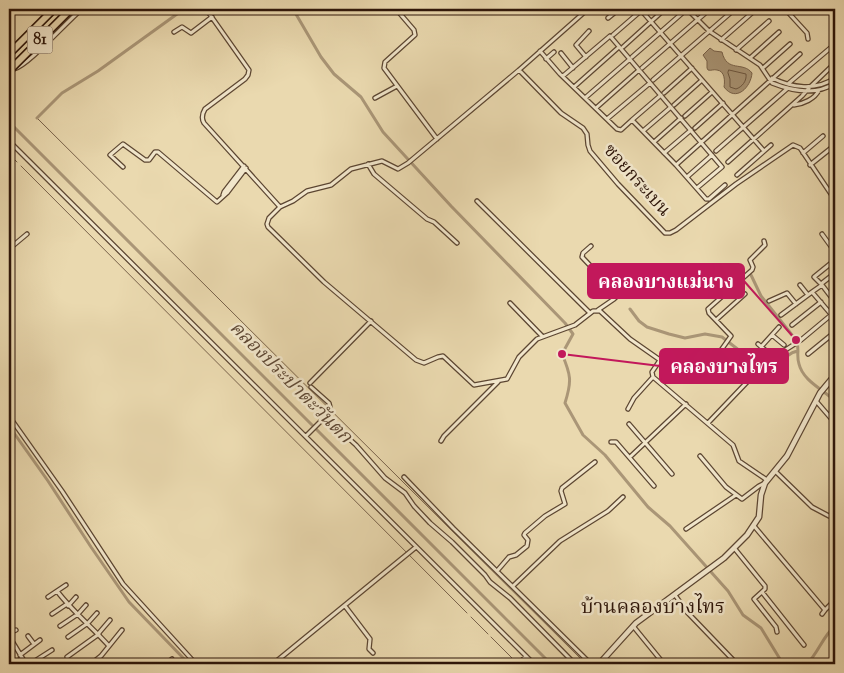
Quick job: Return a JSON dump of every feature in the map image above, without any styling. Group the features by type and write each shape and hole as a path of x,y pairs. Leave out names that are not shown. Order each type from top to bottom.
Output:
{"highway":[{"name":"81","path":"9,54 54,9"},
{"name":"81","path":"9,70 71,9"}],"street":[{"path":"9,70 23,65 82,9"},
{"path":"158,9 162,12 167,9"},
{"path":"206,9 249,70 248,75 244,79 205,109 202,119 280,207"},
{"path":"396,9 414,30 415,35 384,64 384,68 437,139"},
{"path":"588,9 408,163 398,169 393,168 385,161 368,164 346,172 331,185 307,191 280,207 268,218 267,224 324,282 419,362 424,363 443,356 474,386 498,382 508,377 528,346 542,336 575,325 628,286"},
{"path":"608,18 619,9"},
{"path":"613,35 641,9 764,151"},
{"path":"574,86 665,9"},
{"path":"585,98 687,9 709,32 763,68 771,80 787,86 819,90"},
{"path":"596,108 710,9"},
{"path":"607,119 735,9"},
{"path":"721,40 753,12 754,9"},
{"path":"785,9 807,33 808,38"},
{"path":"174,32 182,27 191,33 212,17"},
{"path":"736,50 769,21"},
{"path":"586,57 576,45 589,32"},
{"path":"750,58 779,32"},
{"path":"563,76 610,36 652,81 683,117 701,143 722,166 697,188"},
{"path":"763,68 790,44"},
{"path":"716,152 835,44"},
{"path":"540,52 618,130 692,68"},
{"path":"546,58 554,52"},
{"path":"561,53 573,68"},
{"path":"676,165 800,54"},
{"path":"728,162 793,105 835,63"},
{"name":"ซอยกระเบน","path":"519,70 561,113 583,128 590,151 650,218 668,234 789,147 797,146 803,153"},
{"path":"808,89 835,78"},
{"path":"643,131 702,80"},
{"path":"793,105 804,103 819,90 835,83"},
{"path":"375,98 397,86"},
{"path":"654,142 712,92"},
{"path":"695,128 723,103"},
{"path":"632,120 707,199 725,185"},
{"path":"664,153 691,130"},
{"path":"823,136 803,153 834,195 835,200"},
{"path":"9,141 307,435 534,664"},
{"path":"123,166 110,156 123,144 146,160 149,160 157,152 216,201 245,167"},
{"path":"737,175 771,145"},
{"path":"810,165 835,145"},
{"path":"687,177 712,155"},
{"path":"368,164 374,174 457,243"},
{"path":"477,201 590,313"},
{"path":"9,249 27,234"},
{"path":"822,234 835,252"},
{"path":"708,423 749,380 719,352 731,336 709,313 709,307 752,270 750,260 765,245 764,241"},
{"path":"591,246 583,253 582,257 618,295"},
{"path":"835,260 814,277 835,302"},
{"path":"781,315 835,273"},
{"path":"800,285 808,295"},
{"path":"812,292 835,319"},
{"path":"769,302 786,293 796,304"},
{"path":"831,296 835,293"},
{"path":"716,320 745,294"},
{"path":"792,325 821,302"},
{"path":"510,303 542,336"},
{"path":"597,310 630,340 660,360 652,372 653,377 733,444 739,461 766,482"},
{"path":"779,327 760,345 774,357 794,345 831,315"},
{"path":"310,383 371,321"},
{"path":"808,354 835,332"},
{"path":"772,335 784,345"},
{"path":"599,664 632,626 712,568 735,548 754,526 759,517 761,495 766,482 787,456 820,394 835,375"},
{"path":"628,409 634,398 653,377"},
{"path":"441,441 498,382"},
{"path":"307,435 324,418 329,411 330,405 311,387"},
{"path":"816,401 835,423"},
{"path":"630,457 686,404"},
{"path":"9,416 62,491 123,584 196,664"},
{"path":"324,418 354,443 385,478 405,493 430,523 486,575 490,582 510,598 575,664"},
{"path":"629,424 672,474"},
{"path":"611,442 616,442 654,486"},
{"path":"700,456 726,486 744,499 766,482"},
{"path":"497,571 509,557 516,555 527,546 528,540 524,535 525,533 545,516 566,504 561,491 562,488 595,462"},
{"path":"775,471 812,507 830,516"},
{"path":"404,477 591,664"},
{"path":"686,529 736,495"},
{"path":"513,586 560,542 608,511 623,497"},
{"path":"754,526 825,610"},
{"path":"273,664 416,547"},
{"path":"735,548 763,583 765,587 755,597 755,601 776,627 777,632"},
{"path":"48,597 66,585"},
{"path":"57,592 67,605 88,623 109,646"},
{"path":"762,592 804,645"},
{"path":"675,595 687,612 737,664"},
{"path":"52,614 76,597"},
{"path":"822,614 835,600"},
{"path":"60,626 86,606"},
{"path":"345,606 370,639 369,649 373,653"},
{"path":"68,638 88,623 97,613"},
{"path":"67,658 98,634 110,620"},
{"path":"632,626 664,664"},
{"path":"16,630 9,635 26,664"},
{"path":"91,664 122,630"},
{"path":"28,636 34,644"},
{"path":"12,664 40,640"},
{"path":"9,650 14,646"},
{"path":"30,664 52,650"},
{"path":"519,664 526,656"},
{"path":"56,664 61,660"},
{"path":"165,664 172,660"}],"water":[{"path":"710,48 714,51 722,52 724,58 731,65 744,68 752,73 746,88 733,94 724,87 722,72 708,70 707,61 703,55"}],"waterway":[{"path":"37,118 62,93 98,71 184,9"},
{"path":"293,9 321,57 334,74 361,97 383,132 451,206 565,323 573,334 562,354 570,378 565,403 583,435 605,455 648,507 670,526 728,591 743,615 761,628 783,664"},
{"path":"37,118 586,664"},
{"name":"คลองประปาตะวันตก","path":"9,122 551,664"},
{"path":"9,154 17,162"},
{"path":"21,166 467,613"},
{"path":"751,275 761,296 796,340 801,370 814,385 835,401"},
{"path":"630,309 639,321 647,327 669,334 685,338 705,334 722,337 754,359 766,371 778,368 788,356 798,351"},
{"path":"9,426 129,602 189,664"},
{"path":"471,617 488,634"},
{"path":"807,664 835,626"},
{"path":"491,637 517,663"}],"place":[{"name":"คลองบางแม่นาง","path":"796,340"},
{"name":"คลองบางไทร","path":"562,354"}],"district":[{"name":"บ้านคลองบางไทร","path":"653,608"}]}
